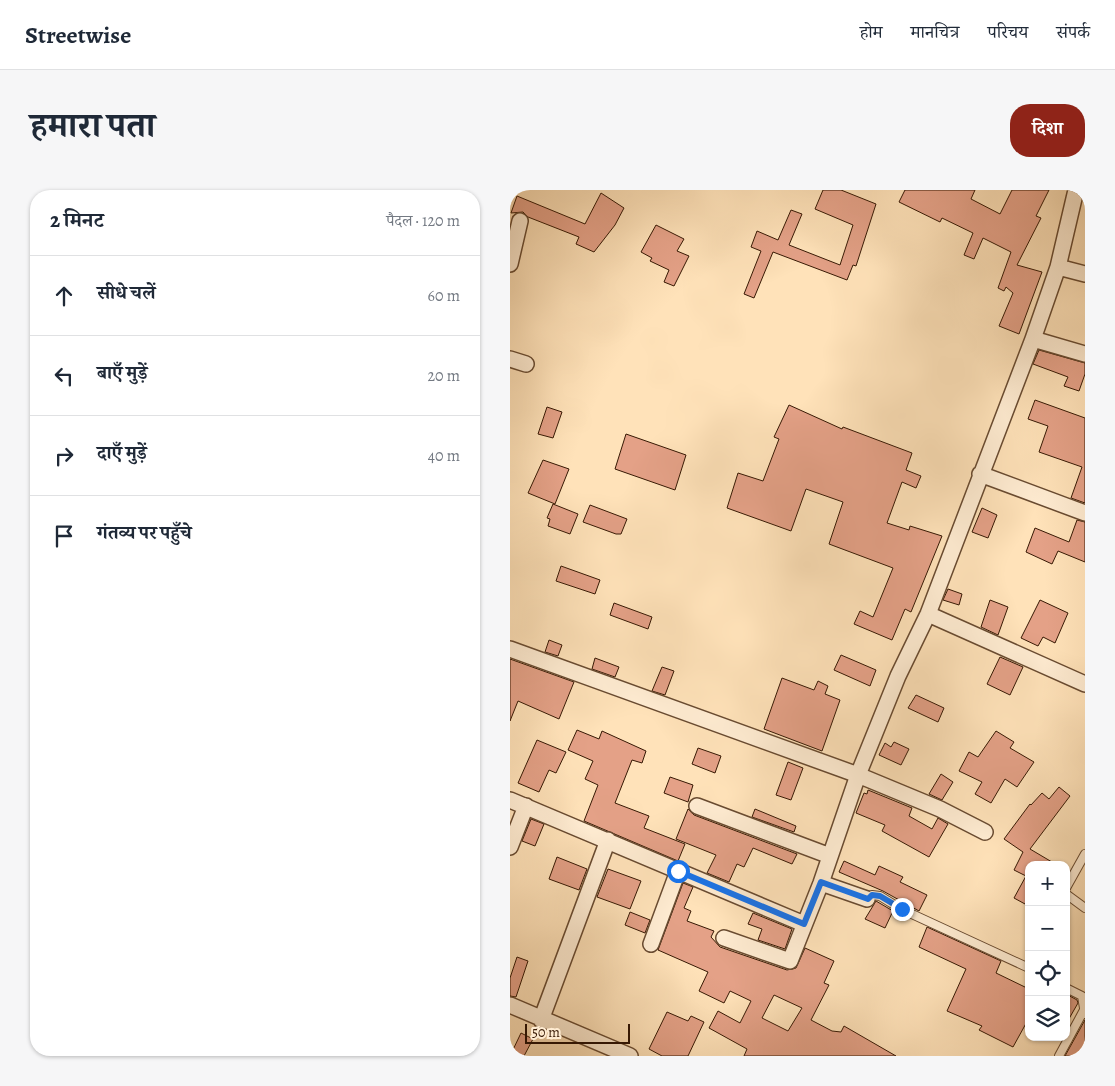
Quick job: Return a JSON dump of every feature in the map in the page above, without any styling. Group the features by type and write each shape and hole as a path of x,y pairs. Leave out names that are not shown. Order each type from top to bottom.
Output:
{"street":[{"path":"724,938 790,960 821,882 858,774 898,676 928,614 1033,338 1058,267 1076,190"},
{"path":"510,264 520,222"},
{"path":"1058,267 1085,274"},
{"path":"1033,338 1085,354"},
{"path":"510,359 526,364"},
{"path":"980,474 1085,512"},
{"path":"928,614 1085,684"},
{"path":"510,650 858,774 985,832"},
{"path":"510,800 804,924"},
{"path":"510,847 526,806"},
{"path":"698,806 830,856"},
{"path":"541,1020 608,840"},
{"path":"651,944 678,871"},
{"path":"821,882 868,899"},
{"path":"510,1005 541,1020 630,1056"}],"lane":[{"path":"1070,881 1085,854"},
{"path":"868,899 872,895 880,896 902,909 1025,966"},
{"path":"1070,897 1085,908"},
{"path":"1059,1056 1085,1012 1082,996 1070,990"}],"building":[{"path":"823,190 841,190 876,204 856,266 853,265 847,280 773,252 754,298 744,294 761,251 751,247 757,231 778,240 791,210 802,214 789,245 840,265 853,225 815,209"},
{"path":"905,190 975,190 971,199 1000,214 1012,190 1049,190 1036,216 1041,218 1017,265 1042,272 1019,334 999,326 1013,293 1006,287 1004,291 998,288 1011,252 983,238 974,259 964,255 973,233 942,218 940,222 899,202"},
{"path":"601,193 624,208 615,225 594,252 576,244 579,237 528,217 523,212 511,213 517,196 585,224"},
{"path":"656,225 684,239 677,251 689,256 674,286 664,282 669,270 650,261 652,258 641,252"},
{"path":"1039,350 1085,363 1085,374 1079,391 1064,386 1068,377 1033,364"},
{"path":"1035,400 1085,418 1085,503 1071,498 1082,467 1039,452 1048,426 1028,419"},
{"path":"789,405 842,429 843,427 912,453 906,470 921,476 916,488 902,482 887,523 909,530 910,526 942,536 911,612 905,609 892,640 854,624 860,611 873,617 893,568 829,544 843,502 806,489 791,531 727,508 738,473 763,481 779,439 774,437"},
{"path":"547,407 562,412 553,438 538,434"},
{"path":"626,434 686,455 675,490 615,469"},
{"path":"543,460 569,469 555,504 528,493"},
{"path":"553,504 578,514 570,534 548,526 550,519 547,518"},
{"path":"590,505 627,519 621,534 616,534 583,522"},
{"path":"982,508 997,515 988,538 972,532"},
{"path":"1077,520 1085,522 1085,562 1058,551 1052,564 1026,552 1035,528 1069,542"},
{"path":"561,566 600,580 595,594 556,581"},
{"path":"948,589 962,594 959,605 943,600"},
{"path":"990,600 1008,607 998,635 981,627"},
{"path":"1040,600 1068,613 1055,643 1043,637 1038,646 1021,638"},
{"path":"614,603 652,617 648,629 610,615"},
{"path":"549,640 562,645 558,656 545,652"},
{"path":"841,655 876,670 870,686 834,670"},
{"path":"1000,657 1023,667 1010,695 987,684"},
{"path":"595,658 619,667 615,677 592,669"},
{"path":"510,659 574,682 559,719 518,701 510,721"},
{"path":"662,667 674,671 665,695 652,691"},
{"path":"782,678 814,690 818,681 828,686 825,694 840,700 822,751 764,729"},
{"path":"916,695 944,708 938,722 908,708"},
{"path":"577,730 599,739 602,731 646,751 642,763 632,760 615,803 649,816 644,828 685,844 678,861 584,821 598,785 585,779 593,761 568,750"},
{"path":"996,731 1014,742 1010,748 1034,762 1017,787 1005,779 991,803 975,794 982,782 959,771 969,752 978,757"},
{"path":"537,740 566,752 556,773 549,770 539,792 518,783"},
{"path":"894,742 909,749 901,765 879,755 885,743 891,747"},
{"path":"698,748 721,756 715,773 692,764"},
{"path":"788,762 803,768 791,800 776,795"},
{"path":"941,774 953,782 942,800 929,794"},
{"path":"670,777 693,785 688,802 664,793"},
{"path":"1059,787 1070,796 1030,849 1050,861 1025,861 1025,876 1014,870 1023,852 1004,839 1030,804 1042,793 1049,799"},
{"path":"868,790 912,808 909,816 932,829 938,818 948,824 929,857 882,831 885,825 856,813 864,793 867,794"},
{"path":"688,809 694,815 797,854 792,864 753,848 744,867 737,864 729,882 707,873 716,855 676,839"},
{"path":"755,809 796,826 794,832 752,817"},
{"path":"531,819 544,824 535,846 522,841"},
{"path":"557,857 587,869 579,890 549,879"},
{"path":"844,861 875,875 879,866 903,877 900,882 927,895 919,911 883,891 839,872"},
{"path":"608,869 641,881 630,909 597,897"},
{"path":"1025,878 1025,904 1014,898"},
{"path":"683,883 693,887 684,908 691,911 687,921 714,931 711,937 720,947 787,970 796,968 805,948 834,961 824,983 829,985 811,1020 832,1031 841,1032 844,1026 896,1056 744,1056 747,1049 709,1028 718,1011 740,1023 751,1001 730,991 724,1003 699,991 708,972 658,950","holes":["774,995 802,1008 788,1031 762,1018"]},
{"path":"876,901 893,911 885,928 865,919"},
{"path":"630,912 650,920 645,933 625,925"},
{"path":"753,913 792,929 785,949 758,940 762,929 748,924"},
{"path":"927,927 1001,961 996,973 1025,987 1025,1025 1013,1047 979,1030 982,1026 947,1011 966,969 919,947"},
{"path":"517,957 528,961 516,997 510,996 510,978"},
{"path":"1070,996 1077,1000 1078,1003 1070,1017"},
{"path":"667,1012 688,1021 691,1016 704,1022 688,1056 662,1056 649,1049"},
{"path":"1085,1020 1085,1056 1065,1056"},
{"path":"521,1033 533,1039 524,1056 510,1056"}],"route":[{"path":"678,871 804,924 821,882 868,899 872,895 880,896 902,909"}]}
